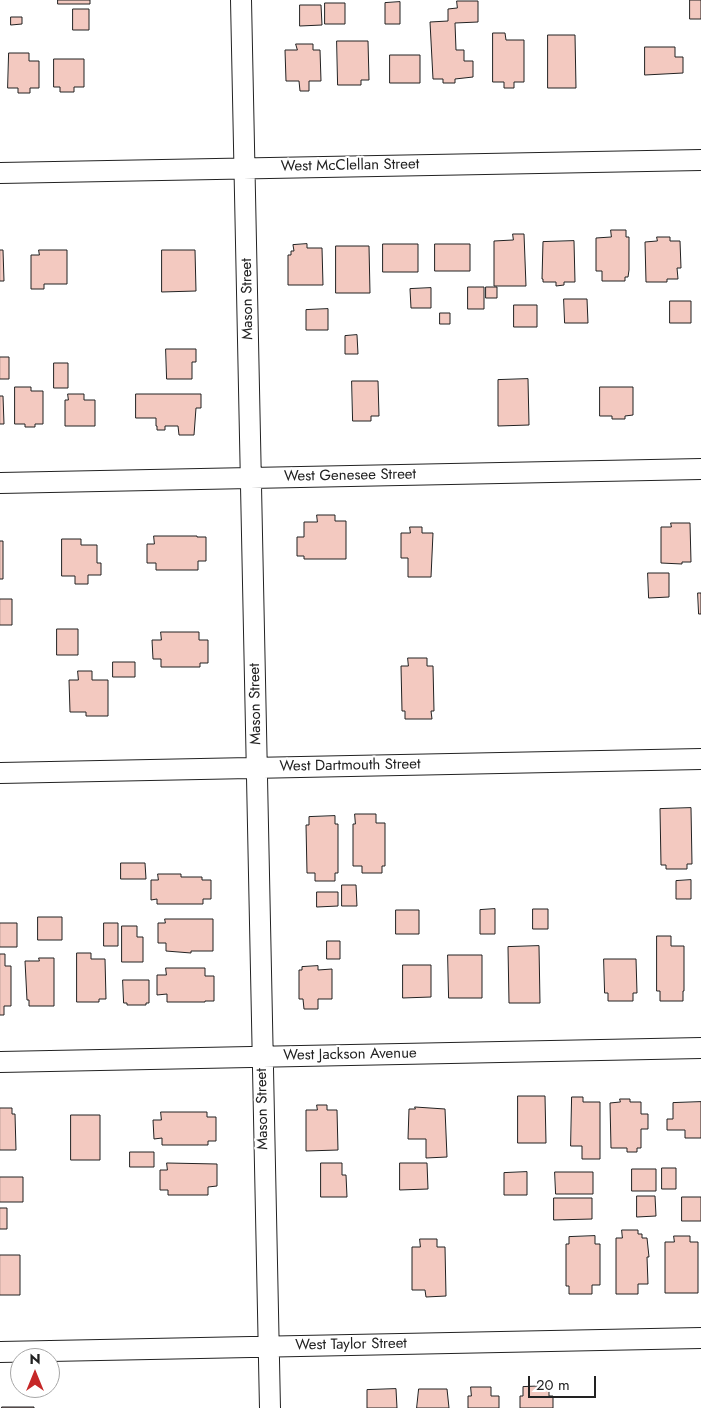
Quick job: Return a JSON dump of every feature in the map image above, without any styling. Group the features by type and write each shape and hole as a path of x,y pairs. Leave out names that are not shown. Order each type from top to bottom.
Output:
{"street":[{"name":"Mason Street","path":"241,0 270,1408"},
{"name":"West McClellan Street","path":"0,173 701,160"},
{"name":"West Genesee Street","path":"0,483 701,469"},
{"name":"West Dartmouth Street","path":"0,773 701,759"},
{"name":"West Jackson Avenue","path":"0,1062 701,1048"},
{"name":"West Taylor Street","path":"0,1352 701,1338"}],"building":[{"path":"58,0 90,0 90,4 58,4"},
{"path":"690,0 701,0 701,19 690,19"},
{"path":"457,1 478,1 478,22 455,23 456,50 464,50 464,61 473,61 473,77 455,79 455,83 443,83 443,79 433,79 430,22 448,21 448,9 457,8"},
{"path":"400,2 400,24 385,24 385,3"},
{"path":"325,3 345,3 345,24 325,24"},
{"path":"300,5 321,5 322,25 300,26"},
{"path":"73,9 89,9 89,30 73,30"},
{"path":"11,17 22,17 22,24 11,25"},
{"path":"493,33 505,33 506,40 524,40 524,82 514,82 514,88 504,88 504,82 493,82"},
{"path":"548,35 575,35 576,88 548,88"},
{"path":"337,41 368,41 369,80 361,80 361,85 338,85"},
{"path":"296,44 313,44 313,50 320,50 321,81 309,81 309,91 300,91 299,81 286,81 285,50 297,50"},
{"path":"645,47 675,47 675,57 683,57 683,73 645,75"},
{"path":"9,53 29,53 29,61 39,61 39,88 30,88 30,93 18,93 18,88 8,88"},
{"path":"390,55 420,55 420,83 390,83"},
{"path":"54,59 84,59 84,87 74,87 74,92 60,92 60,87 54,87"},
{"path":"611,230 626,230 626,237 629,237 629,270 625,281 602,281 602,271 596,271 596,238 611,237"},
{"path":"513,234 524,234 526,286 494,286 494,241 513,240"},
{"path":"657,237 670,237 670,241 680,241 681,268 677,268 678,279 667,279 667,282 646,282 645,242 657,241"},
{"path":"574,241 575,282 564,282 564,285 556,286 556,282 543,282 543,242"},
{"path":"307,244 307,248 322,248 323,285 288,285 288,255 291,255 291,251 294,251 293,245"},
{"path":"383,244 418,244 418,272 383,272"},
{"path":"435,244 470,244 470,271 435,271"},
{"path":"336,246 369,246 370,293 336,293"},
{"path":"0,250 3,250 4,281 0,281"},
{"path":"39,250 67,250 67,284 44,284 44,289 31,289 31,255 39,255"},
{"path":"162,250 195,250 196,291 162,292"},
{"path":"468,287 484,287 484,309 468,309"},
{"path":"486,287 497,287 497,298 486,298"},
{"path":"431,288 431,308 411,308 410,289"},
{"path":"564,299 587,299 588,323 565,323"},
{"path":"670,301 691,301 691,323 670,323"},
{"path":"514,305 537,305 537,327 514,327"},
{"path":"328,309 328,330 306,330 306,310"},
{"path":"440,313 450,313 450,324 440,324"},
{"path":"357,335 358,354 345,354 345,336"},
{"path":"166,349 196,349 196,362 192,362 192,379 167,379"},
{"path":"0,357 9,357 9,379 0,379"},
{"path":"54,363 68,363 68,388 54,388"},
{"path":"528,379 529,425 498,426 498,380"},
{"path":"352,381 378,381 379,416 371,416 371,421 353,421"},
{"path":"15,387 31,387 31,391 43,391 43,424 35,424 35,427 25,427 25,424 15,424"},
{"path":"600,387 633,387 633,415 625,416 625,419 612,419 612,416 600,416"},
{"path":"68,394 84,394 84,400 95,400 95,426 65,426 65,400 68,400"},
{"path":"136,394 201,394 201,408 196,408 194,435 179,435 178,426 165,426 165,430 157,430 156,418 136,418"},
{"path":"0,396 3,396 4,424 0,424"},
{"path":"317,515 335,515 335,521 346,521 346,559 304,559 304,556 297,556 297,537 304,537 304,522 317,522"},
{"path":"671,523 690,523 691,562 682,562 682,564 661,563 661,527 671,527"},
{"path":"410,527 422,527 422,533 433,533 431,577 408,577 408,558 401,558 401,533 410,533"},
{"path":"154,536 206,537 206,561 198,561 198,570 156,570 156,563 147,563 147,544 154,544"},
{"path":"62,539 81,539 81,545 97,545 97,563 101,563 101,575 88,575 88,584 75,584 75,576 62,576"},
{"path":"0,541 3,541 3,579 0,579"},
{"path":"648,573 669,573 669,597 649,598"},
{"path":"698,593 701,593 701,614 699,614"},
{"path":"0,599 12,599 12,625 0,625"},
{"path":"57,629 78,629 78,655 57,655"},
{"path":"161,632 199,632 199,640 208,640 208,663 200,663 200,667 161,667 161,659 153,659 152,640 161,640"},
{"path":"408,658 427,658 427,666 433,666 434,711 431,711 432,719 405,719 405,711 402,711 401,666 408,666"},
{"path":"113,662 135,662 135,677 113,677"},
{"path":"78,671 92,671 92,680 108,680 108,716 86,716 86,712 70,712 69,680 78,680"},
{"path":"691,808 692,864 687,864 687,869 666,869 666,865 661,865 660,809"},
{"path":"355,814 376,814 376,823 385,823 385,866 382,866 382,873 362,873 362,866 353,866 353,824 355,824"},
{"path":"335,816 335,824 338,824 338,873 335,873 335,881 315,881 315,873 307,873 306,825 309,825 309,817"},
{"path":"121,863 145,863 146,879 121,879"},
{"path":"158,874 181,874 181,877 202,877 202,880 211,880 211,899 203,899 203,904 157,904 157,899 151,900 151,880 158,880"},
{"path":"691,880 691,899 676,899 676,881"},
{"path":"342,885 356,885 357,906 342,906"},
{"path":"317,892 338,892 338,906 317,907"},
{"path":"495,909 495,934 480,934 480,910"},
{"path":"533,909 548,909 548,929 533,929"},
{"path":"396,910 419,910 419,934 396,934"},
{"path":"38,917 62,917 62,940 38,940"},
{"path":"165,919 213,919 213,951 191,951 191,953 166,951 166,943 158,943 158,923 165,923"},
{"path":"0,923 17,923 17,947 0,947"},
{"path":"104,923 118,923 118,946 104,946"},
{"path":"122,926 137,926 137,937 143,937 143,962 122,962"},
{"path":"657,936 671,936 671,946 684,946 683,1001 660,1001 660,991 657,991"},
{"path":"327,941 340,941 340,959 327,959"},
{"path":"539,946 540,1003 509,1003 508,947"},
{"path":"77,953 91,953 91,959 105,959 106,999 99,999 99,1002 77,1002"},
{"path":"0,954 5,954 5,966 11,966 11,1006 4,1006 4,1015 0,1015"},
{"path":"448,955 482,955 482,998 449,998"},
{"path":"39,958 54,958 54,1006 29,1006 29,1000 27,1000 25,961 39,961"},
{"path":"604,959 636,959 637,993 633,993 633,1001 608,1001 608,993 605,993"},
{"path":"403,965 431,965 431,997 403,998"},
{"path":"318,966 318,970 332,969 332,999 318,999 318,1009 304,1009 303,999 299,999 299,970 302,970 302,967"},
{"path":"166,968 205,968 205,976 214,976 214,1001 167,1002 167,994 157,995 157,975 166,975"},
{"path":"123,980 149,980 149,1003 146,1003 146,1005 127,1005 127,1003 124,1003"},
{"path":"518,1096 545,1096 546,1143 518,1143"},
{"path":"572,1097 583,1097 583,1102 600,1102 600,1159 582,1159 582,1146 571,1146"},
{"path":"620,1099 630,1099 630,1102 641,1102 641,1114 648,1114 648,1129 641,1129 641,1148 637,1148 637,1152 627,1152 627,1148 611,1148 610,1103 620,1102"},
{"path":"701,1102 701,1138 685,1138 685,1130 667,1130 667,1119 673,1119 673,1103"},
{"path":"317,1105 327,1105 327,1110 337,1110 338,1150 306,1151 306,1110 317,1110"},
{"path":"415,1107 445,1109 447,1157 426,1158 426,1139 408,1139 409,1109 415,1109"},
{"path":"0,1108 12,1108 12,1114 15,1114 16,1150 0,1150"},
{"path":"161,1112 207,1112 207,1117 216,1117 216,1141 208,1141 208,1145 162,1145 162,1138 154,1139 153,1120 161,1120"},
{"path":"71,1115 100,1115 100,1160 71,1160"},
{"path":"130,1152 154,1152 154,1167 130,1167"},
{"path":"167,1163 217,1164 217,1186 208,1187 208,1195 168,1195 168,1190 160,1190 160,1170 167,1170"},
{"path":"321,1163 342,1163 342,1175 346,1175 347,1197 321,1197"},
{"path":"400,1163 427,1163 428,1189 400,1190"},
{"path":"662,1168 676,1168 676,1189 662,1189"},
{"path":"632,1169 656,1169 656,1191 632,1191"},
{"path":"527,1172 527,1195 504,1195 504,1173"},
{"path":"555,1172 593,1172 593,1194 556,1194"},
{"path":"0,1177 23,1177 23,1202 0,1202"},
{"path":"637,1196 655,1196 656,1216 637,1217"},
{"path":"682,1197 701,1197 701,1221 682,1221"},
{"path":"554,1198 592,1198 592,1219 554,1220"},
{"path":"0,1208 7,1208 7,1229 0,1229"},
{"path":"622,1230 638,1230 638,1234 642,1234 642,1238 647,1238 649,1257 647,1257 648,1284 638,1284 638,1294 616,1294 616,1238 622,1238"},
{"path":"595,1236 595,1244 600,1244 600,1285 592,1285 592,1294 569,1294 569,1286 566,1286 566,1244 569,1244 569,1237"},
{"path":"674,1236 690,1236 690,1242 698,1242 698,1293 665,1293 665,1242 674,1242"},
{"path":"420,1239 437,1239 437,1247 445,1247 446,1296 426,1297 425,1290 412,1290 412,1247 420,1247"},
{"path":"0,1255 20,1255 20,1295 0,1295"},
{"path":"549,1386 549,1396 553,1396 553,1408 520,1408 520,1396 523,1396 523,1387"},
{"path":"471,1387 491,1387 491,1396 499,1396 499,1408 468,1408 468,1396 471,1396"},
{"path":"396,1389 397,1408 367,1408 367,1390"},
{"path":"419,1389 447,1389 449,1408 417,1408"},
{"path":"34,1407 34,1408 2,1408"}]}
